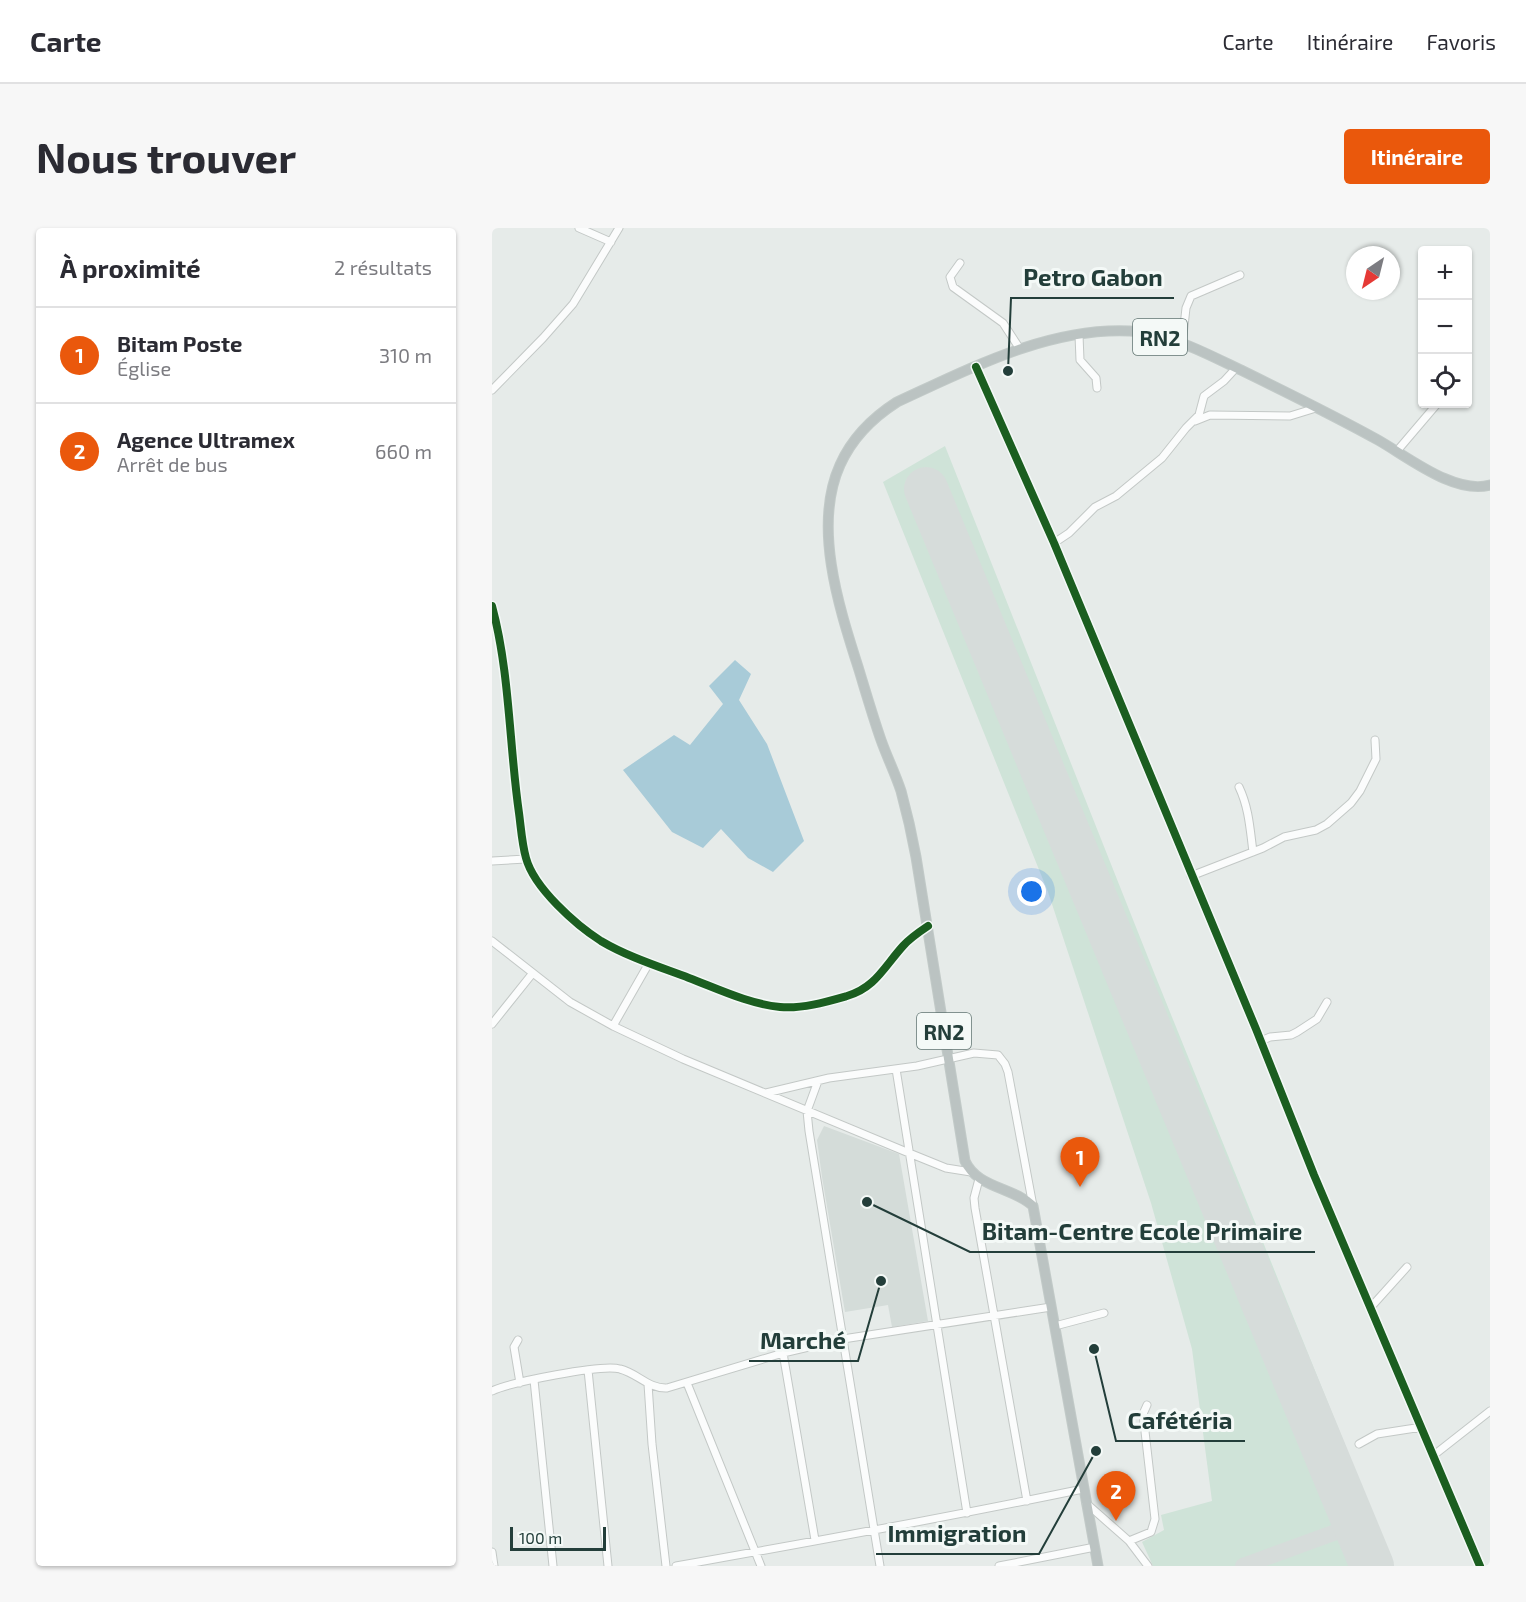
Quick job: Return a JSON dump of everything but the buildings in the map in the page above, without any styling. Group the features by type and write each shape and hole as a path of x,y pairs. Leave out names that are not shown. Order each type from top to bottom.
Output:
{"highway":[{"name":"RN2","path":"970,1172 965,1161 928,926 903,799 881,741 845,628 836,591 830,548 830,499 839,466 861,432 879,413 897,402 1020,349 1050,340 1079,335 1131,331 1149,333 1182,344 1236,368 1450,480 1484,487 1490,485"},
{"path":"970,1172 979,1179 1018,1195 1033,1206 1098,1566"}],"street":[{"path":"579,228 611,242"},
{"path":"492,390 573,304 619,228"},
{"path":"960,263 950,277 953,287 1003,323 1020,349"},
{"path":"1182,344 1186,308 1191,296 1240,274"},
{"path":"1079,335 1080,360 1095,378 1097,388"},
{"path":"976,367 1054,543 1261,1041 1314,1175 1480,1566"},
{"path":"1054,543 1069,533 1095,507 1116,496 1162,458 1198,415 1204,396 1224,381 1236,368"},
{"path":"1193,422 1210,415 1290,416 1316,408"},
{"path":"1397,451 1434,408"},
{"path":"492,606 526,859 539,882 573,919 602,941 649,963 752,1001 778,1007 796,1008 849,996 867,988 904,945 928,926"},
{"path":"1191,876 1253,852 1284,837 1321,828 1338,816 1360,791 1374,766 1375,740"},
{"path":"1239,787 1249,813 1253,852"},
{"path":"492,861 526,859"},
{"path":"492,941 532,974 582,1010 613,1026 683,1059 909,1153 946,1168 970,1172"},
{"path":"613,1026 649,963"},
{"path":"492,1024 532,974"},
{"path":"1261,1041 1297,1032 1317,1019 1326,1002"},
{"path":"766,1093 853,1074 948,1060 974,1053 998,1055 1005,1064 1013,1094 1033,1206"},
{"path":"896,1069 967,1513"},
{"path":"818,1081 807,1111 809,1131 880,1566"},
{"path":"979,1179 974,1198 975,1208 1027,1501"},
{"path":"1371,1307 1407,1268"},
{"path":"492,1391 534,1380 614,1367 623,1369 648,1384 660,1388 687,1383 783,1353 843,1340 1052,1307"},
{"path":"1055,1326 1104,1313"},
{"path":"518,1340 514,1347 520,1383"},
{"path":"783,1353 815,1540"},
{"path":"588,1370 608,1566"},
{"path":"534,1380 553,1566"},
{"path":"687,1383 761,1566"},
{"path":"648,1384 652,1444 666,1566"},
{"path":"1129,1541 1151,1533 1155,1519 1143,1414 1147,1405"},
{"path":"1434,1455 1490,1411"},
{"path":"1359,1444 1377,1434 1422,1427"},
{"path":"676,1566 713,1563 815,1540 874,1531 1083,1489"},
{"path":"1086,1503 1129,1541 1148,1566"},
{"path":"999,1566 1095,1547"},
{"path":"492,1552 494,1566"}],"shaded area":[{"path":"824,1126 899,1154 928,1321 892,1327 888,1305 845,1312 817,1140"}],"green space":[{"path":"945,446 1155,975 1394,1566 1153,1566 1142,1542 1164,1530 1161,1515 1212,1501 1192,1349 1151,1203 1048,892 883,482"}],"water":[{"path":"735,660 751,674 739,700 767,744 804,841 773,872 748,858 721,829 703,848 672,832 623,770 674,735 690,745 723,704 709,686"}],"taxiway":[{"path":"1243,1566 1355,1525"}],"runway":[{"path":"926,489 1372,1566"}],"cycle path":[{"path":"976,367 1054,543 1256,1029 1314,1175 1480,1566"},
{"path":"492,606 502,657 526,858 530,870 557,905 591,934 633,957 734,996 757,1003 788,1007 831,1001 865,988 906,943 928,926"}],"place":[{"name":"Petro Gabon","path":"1008,371"},
{"name":"Bitam Poste","path":"1080,1187"},
{"name":"Bitam-Centre Ecole Primaire","path":"867,1202"},
{"name":"Marché","path":"881,1281"},
{"name":"Cafétéria","path":"1094,1349"},
{"name":"Immigration","path":"1096,1451"},
{"name":"Agence Ultramex","path":"1116,1521"}]}
